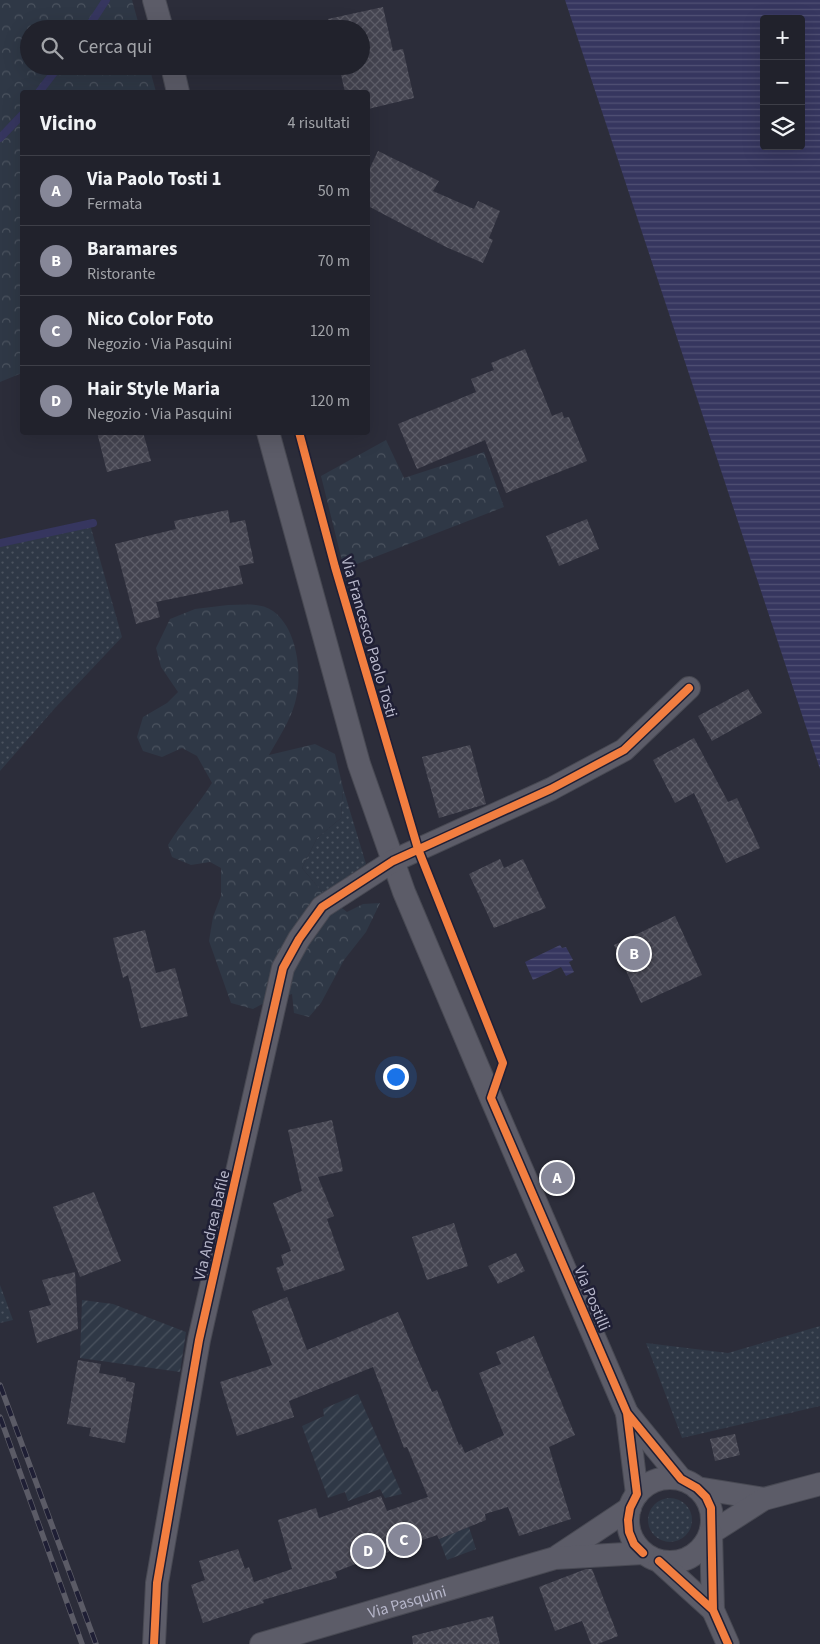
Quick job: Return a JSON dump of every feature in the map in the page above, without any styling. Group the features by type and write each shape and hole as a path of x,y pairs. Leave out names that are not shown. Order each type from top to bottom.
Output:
{"street":[{"path":"154,0 160,20"},
{"path":"174,75 178,90"},
{"path":"269,435 333,678 359,764 393,861 551,789 624,750 689,688"},
{"name":"Via Postilli","path":"393,861 491,1098 628,1413 689,1484"},
{"name":"Via Andrea Bafile","path":"154,1644 157,1583 199,1340 283,968 299,939 322,907 393,861"},
{"name":"Via Postilli","path":"628,1413 633,1501"},
{"path":"713,1610 634,1544 629,1532 633,1501 657,1480 689,1484 764,1499"},
{"path":"689,1484 706,1497 711,1508 713,1520 711,1533 713,1610 728,1644"},
{"path":"651,1557 672,1563 685,1560 696,1554 706,1544 711,1533 764,1499 820,1484"},
{"name":"Via Pasquini","path":"555,1558 633,1501"},
{"name":"Via Pasquini","path":"261,1644 309,1637 555,1558 651,1557"}],"green space":[{"path":"0,0 132,0 138,20 20,20 20,75 151,75 155,90 20,90 20,374 0,382"},
{"path":"386,440 404,478 484,452 504,507 344,569 321,476"},
{"path":"89,521 122,637 55,708 0,771 0,540"},
{"path":"228,605 251,605 268,608 281,619 293,641 298,667 295,703 284,730 269,755 315,744 335,754 343,788 341,818 317,838 302,868 323,893 347,912 363,904 380,903 366,932 344,960 321,1003 309,1017 294,1013 292,994 264,1003 253,1009 231,1003 209,941 213,917 221,896 221,868 210,862 191,865 172,857 168,845 212,783 197,756 182,748 162,757 143,751 137,737 143,717 167,703 178,692 161,667 156,648 170,619 195,609"},
{"path":"343,788 366,864 323,893 302,868 317,838 341,818"},
{"path":"0,1285 13,1320 0,1323"},
{"path":"82,1300 113,1304 186,1332 180,1372 80,1358"},
{"path":"820,1326 820,1406 682,1438 646,1343 728,1353"},
{"path":"358,1394 402,1494 385,1498 380,1489 348,1501 345,1492 328,1498 302,1426 324,1416 323,1409"},
{"path":"666,1498 674,1498 686,1504 692,1520 686,1536 674,1542 666,1542 654,1536 648,1524 648,1516 654,1504"},
{"path":"469,1527 476,1549 447,1560 439,1539"}],"shaded area":[{"path":"565,0 820,0 820,769"},
{"path":"560,945 562,948 566,947 573,960 569,962 574,972 566,976 561,967 533,980 525,962"}],"building":[{"path":"383,7 393,51 403,49 414,98 370,109 370,90 345,90 341,75 370,75 370,20 328,19"},
{"path":"378,151 439,181 433,191 474,209 478,201 500,211 489,238 493,240 483,263 446,247 370,207 370,168"},
{"path":"525,349 552,416 562,412 564,418 569,417 587,461 506,493 485,440 417,469 398,424 476,392 471,379 494,370 491,363"},
{"path":"98,435 144,435 151,461 107,472"},
{"path":"228,510 230,523 245,520 254,563 239,566 243,584 156,602 160,617 136,624 115,544 176,529 174,521"},
{"path":"587,519 599,549 559,566 546,536"},
{"path":"748,689 762,713 712,741 698,716"},
{"path":"694,738 728,802 737,798 760,848 726,863 694,793 675,803 653,760"},
{"path":"470,745 486,804 439,818 422,757"},
{"path":"500,859 504,868 523,859 546,908 494,928 469,874"},
{"path":"675,916 702,975 641,1003 614,945"},
{"path":"145,930 156,973 175,968 188,1016 141,1028 128,975 123,978 113,938"},
{"path":"332,1120 343,1171 318,1177 334,1216 327,1219 345,1270 284,1291 276,1268 284,1265 281,1255 291,1251 273,1203 302,1191 288,1130"},
{"path":"94,1192 121,1261 80,1277 53,1207"},
{"path":"454,1223 468,1266 427,1280 412,1237"},
{"path":"516,1253 525,1271 498,1284 488,1266"},
{"path":"75,1272 78,1329 37,1343 29,1311 51,1305 42,1280"},
{"path":"287,1297 307,1350 398,1312 432,1392 437,1390 459,1445 461,1444 465,1453 504,1435 479,1373 501,1364 496,1352 534,1336 575,1435 549,1447 571,1519 519,1536 508,1507 485,1514 486,1520 439,1539 437,1535 335,1572 337,1578 263,1600 264,1603 203,1623 191,1585 205,1580 199,1561 238,1549 245,1569 249,1567 254,1582 292,1569 278,1520 316,1508 319,1518 381,1496 387,1511 428,1497 407,1447 404,1448 373,1367 289,1401 294,1417 237,1436 220,1382 272,1365 252,1311"},
{"path":"78,1360 101,1364 99,1373 126,1378 126,1381 135,1383 125,1443 89,1436 91,1428 67,1424"},
{"path":"735,1434 740,1455 715,1461 710,1439"},
{"path":"586,1569 592,1569 618,1636 598,1644 591,1644 582,1621 555,1631 539,1587"},
{"path":"493,1616 500,1644 413,1644 412,1636"}],"waterway":[{"path":"93,20 106,0"},
{"path":"41,90 52,75"},
{"path":"0,138 20,117"},
{"path":"0,543 93,523"}],"railway":[{"path":"0,1385 96,1644"},
{"path":"0,1417 82,1644"}],"cycle path":[{"name":"Via Francesco Paolo Tosti","path":"300,435 335,567 418,849 503,1063 491,1098 627,1413 681,1479 697,1488 706,1497 711,1508 713,1610 728,1644"},
{"path":"154,1644 157,1583 199,1340 283,968 299,939 322,907 393,861 551,789 624,750 689,688"},
{"path":"627,1413 637,1494 630,1508 629,1532 634,1544 643,1553"},
{"path":"659,1561 713,1610"}],"place":[{"name":"Baramares","path":"634,954"},
{"name":"Via Paolo Tosti 1","path":"557,1178"},
{"name":"Nico Color Foto","path":"404,1540"},
{"name":"Hair Style Maria","path":"368,1551"}]}
